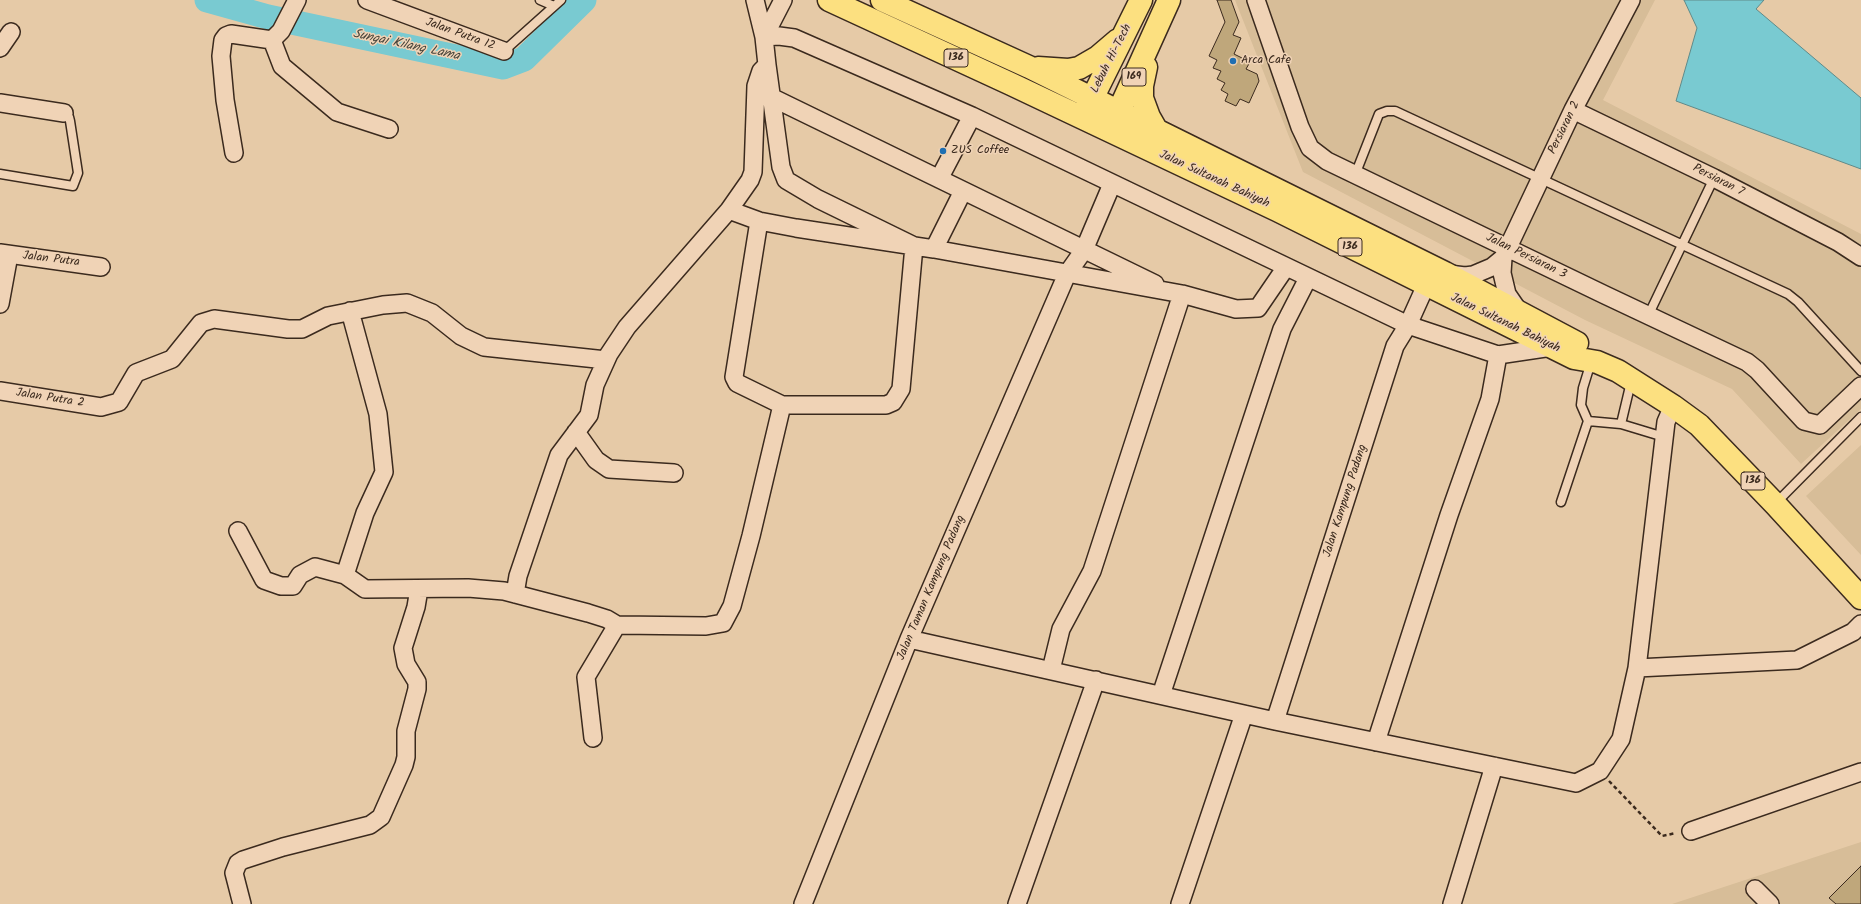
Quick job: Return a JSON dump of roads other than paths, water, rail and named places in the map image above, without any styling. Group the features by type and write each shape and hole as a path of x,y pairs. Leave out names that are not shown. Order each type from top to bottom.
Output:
{"main road":[{"name":"Jalan Sultanah Bahiyah","path":"829,0 1082,118 1114,121 1157,131 1445,273 1581,345 1594,361"},
{"name":"Jalan Sultanah Bahiyah","path":"882,0 1029,67 1092,98 1114,121 1277,210 1574,358 1594,361 1631,380 1674,406 1699,425 1775,504 1861,598"},
{"name":"Lebuh Hi-Tech","path":"1082,118 1127,31 1141,0"},
{"name":"169","path":"1114,121 1169,0"},
{"path":"1029,67 1068,70 1080,68 1088,64 1113,45 1127,31"},
{"path":"1150,42 1144,75 1142,98 1149,118 1157,131"}],"street":[{"name":"Jalan Putra 12","path":"368,0 504,51"},
{"path":"755,0 764,37 781,167 786,180 818,199 914,246"},
{"path":"764,37 783,0"},
{"name":"Jalan Persiaran 3","path":"1256,0 1300,127 1310,148 1327,161 1505,253 1648,316 1747,362 1757,370 1804,421 1820,425 1861,386"},
{"name":"Persiaran 2","path":"1505,253 1573,110 1631,0"},
{"path":"294,5 277,35 282,66 337,112 389,129"},
{"path":"0,48 11,32"},
{"path":"234,153 224,93 221,56 223,40 226,36 231,34 277,35"},
{"path":"764,37 779,36 794,38 972,116 1408,325 1498,355 1552,347"},
{"path":"515,594 518,576 559,455 589,415 595,385 606,360 627,327 729,210 750,180 752,172 756,86 761,71 767,65"},
{"path":"771,97 1084,250 1177,293"},
{"path":"0,103 64,114"},
{"name":"Persiaran 7","path":"1573,110 1714,178 1838,242 1861,257"},
{"path":"939,179 972,116"},
{"name":"Jalan Taman Kampung Padang","path":"803,904 909,639 1067,274 1084,250 1112,184"},
{"path":"934,249 963,191"},
{"path":"729,210 759,221 934,249 1177,293 1236,309 1258,308 1286,267"},
{"path":"759,221 734,377 737,383 782,405 886,405 893,402 902,386 914,246"},
{"path":"1445,273 1465,276 1473,275 1492,267 1505,253"},
{"path":"1505,253 1502,273 1507,294 1521,314"},
{"path":"0,304 5,254"},
{"name":"Jalan Putra","path":"5,254 101,267"},
{"path":"1161,695 1282,329 1308,278"},
{"name":"Jalan Kampung Padang","path":"1275,721 1395,346 1408,325 1426,285"},
{"path":"1051,670 1060,629 1092,571 1177,293"},
{"path":"345,575 365,513 384,472 378,414 350,311 383,305 407,304 432,313 461,336 484,347 606,360"},
{"name":"Jalan Putra 2","path":"0,391 101,407 119,402 136,373 172,359 201,323 214,319 288,329 302,329 328,316 350,311"},
{"path":"1376,742 1449,516 1490,399 1498,355"},
{"path":"238,531 264,580 281,586 293,586 300,575 315,567 345,575 365,589 468,588 504,591 601,617 617,625 706,626 722,623 732,606 751,536 782,405"},
{"path":"909,639 1275,721 1576,783 1600,771 1622,739 1637,668 1666,422 1674,406"},
{"path":"576,432 596,460 609,469 674,473"},
{"path":"242,904 234,874 238,863 283,847 370,825 381,817 404,765 406,757 406,731 417,689 417,682 406,664 403,648 416,607 418,589"},
{"path":"1637,668 1797,660 1853,632 1861,624"},
{"path":"594,738 586,677 617,625"},
{"path":"1017,904 1096,680"},
{"path":"1180,904 1244,714"},
{"path":"1452,904 1494,766"},
{"path":"1691,831 1861,772"},
{"path":"1756,889 1770,904"}],"lane":[{"path":"540,0 558,3"},
{"name":"Jalan Putra 12","path":"504,51 558,3"},
{"path":"1355,175 1379,114 1387,111 1395,111 1788,294 1798,302 1861,371"},
{"path":"0,174 73,186 78,173 70,121 69,117 64,114"},
{"path":"1648,316 1714,178"},
{"path":"1561,502 1588,421 1581,405 1583,388 1594,361"},
{"path":"1621,424 1631,380"},
{"path":"1775,504 1861,417"},
{"path":"1588,421 1621,424 1664,437"}],"water":[{"path":"1684,0 1764,0 1756,9 1861,98 1861,169 1676,101 1697,28"}],"waterway":[{"name":"Sungai Kilang Lama","path":"207,0 268,17 503,67 524,59 584,0"}],"place":[{"name":"Arca Cafe","path":"1233,61"},
{"name":"ZUS Coffee","path":"943,151"}]}
